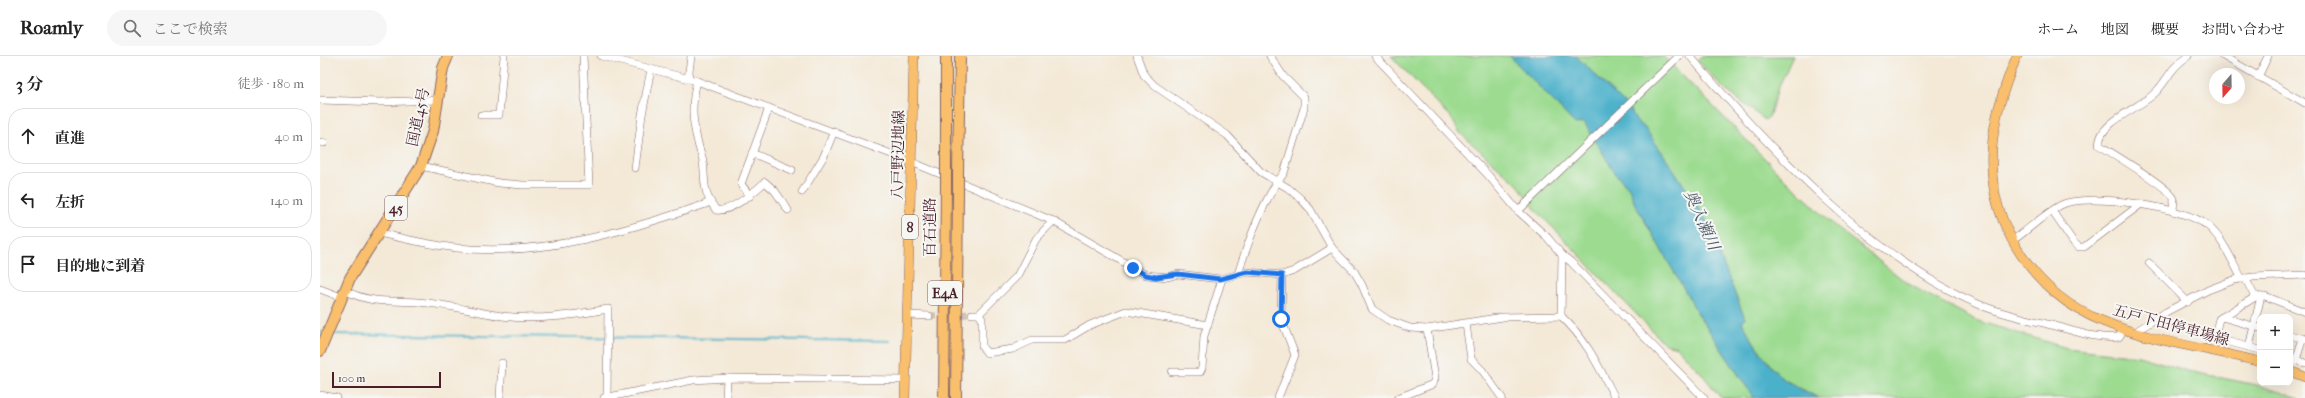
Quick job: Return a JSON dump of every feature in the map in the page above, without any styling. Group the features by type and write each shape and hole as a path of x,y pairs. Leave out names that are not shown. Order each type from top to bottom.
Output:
{"highway":[{"name":"国道45号","path":"320,351 342,294 421,166 433,131 437,100 448,56"},
{"name":"百石道路","path":"944,398 946,56"},
{"name":"百石道路","path":"956,398 960,56"}],"main road":[{"name":"八戸野辺地線","path":"905,398 914,56"},
{"name":"五戸下田停車場線","path":"2017,56 1998,110 1992,150 1992,173 1996,196 2012,242 2026,264 2051,290 2084,313 2124,329 2257,361"},
{"path":"2293,372 2305,377"}],"street":[{"path":"481,115 499,115 504,56"},
{"path":"421,166 492,181 522,185 589,185 583,56"},
{"path":"601,56 698,81 911,162 1053,221 1146,275 1168,277 1178,274 1222,279 1238,274 1255,272 1282,275 1294,271 1332,248"},
{"path":"688,79 691,56"},
{"path":"1137,56 1144,75 1155,86 1227,135 1261,172 1288,188 1310,209 1332,248 1354,271 1362,285 1368,302 1377,313 1388,320 1410,328 1427,329 1503,317 1561,316 1575,328 1594,355 1615,398"},
{"path":"1238,274 1249,242 1277,181 1284,173 1301,122 1304,97 1283,76 1270,56"},
{"path":"1375,56 1547,237 1562,255 1571,262 1704,398"},
{"path":"1520,209 1679,56"},
{"path":"1690,56 1723,95 1808,181 1884,249 1921,274 1979,305 2008,314 2092,334 2113,337 2119,337 2124,329"},
{"path":"2173,211 2174,198 2171,194 2151,180 2144,172 2099,145 2099,140 2113,120 2144,103 2156,92 2175,65 2188,56"},
{"path":"2222,56 2305,103"},
{"path":"2258,77 2268,56"},
{"path":"635,168 642,115 651,69"},
{"path":"698,81 692,100 694,124 703,161 703,177 710,201 716,210 720,211 750,196 765,182 775,191 788,210"},
{"path":"320,100 380,102 437,100"},
{"path":"750,196 741,184 769,108"},
{"path":"802,192 824,156 834,132"},
{"path":"752,153 792,170"},
{"path":"2012,242 2061,204 2080,200 2095,199 2141,204 2173,211 2184,214 2210,228 2258,297 2305,312"},
{"path":"379,233 431,245 458,248 510,249 555,246 672,216 710,201"},
{"path":"2052,211 2074,243 2079,247 2084,247 2141,204"},
{"path":"1053,221 1036,239 1017,276 976,314 982,319 982,347 987,353 1013,349 1032,340 1065,340 1090,324 1126,310 1208,325"},
{"path":"1561,316 1562,255"},
{"path":"2149,263 2188,302"},
{"path":"1278,398 1295,355 1281,319 1282,275"},
{"path":"2135,332 2166,312 2188,302 2208,290 2244,278 2305,275"},
{"path":"1172,372 1200,372 1202,368 1204,336 1222,279"},
{"path":"320,289 374,301 419,302 518,317 557,317 608,309 606,398 693,380 727,378 906,380"},
{"path":"2257,349 2214,338 2219,320 2222,317 2258,297"},
{"path":"2257,314 2258,297"},
{"path":"908,315 929,316"},
{"path":"2222,317 2257,328 2249,347"},
{"path":"1466,324 1471,359 1482,370 1502,398"},
{"path":"1398,398 1433,384 1434,378 1427,329"},
{"path":"2293,336 2304,338 2293,359 2305,363"},
{"path":"500,398 502,363"},
{"path":"726,398 727,378"},
{"path":"320,395 337,398"}],"green space":[{"path":"1391,56 1510,56 1575,124 1584,122 1615,173 1629,188 1635,204 1700,317 1754,398 1721,398 1702,374 1677,347 1665,344 1535,209 1518,185 1460,133 1451,118"},
{"path":"1576,56 1663,56 1787,181 1836,227 1907,283 1978,321 2067,348 2139,356 2188,371 2261,386 2299,398 1819,398 1785,380 1776,373 1753,341 1742,322 1745,319 1706,220 1644,127 1636,122 1631,110"},
{"path":"1702,56 1793,56 1778,88 1769,117 1765,120 1723,88 1697,60"}],"water":[{"name":"奥入瀬川","path":"1510,56 1576,56 1631,110 1636,121 1644,127 1706,220 1745,319 1742,322 1758,349 1781,377 1819,398 1754,398 1700,317 1635,204 1629,188 1615,173 1584,122 1575,124"}],"waterway":[{"path":"320,332 325,333"},
{"path":"331,334 890,341"}],"tunnel":[{"path":"929,316 972,314"}],"route":[{"path":"1133,268 1146,275 1156,277 1168,277 1178,274 1220,279 1231,278 1238,274 1247,272 1282,275 1281,319"}]}
